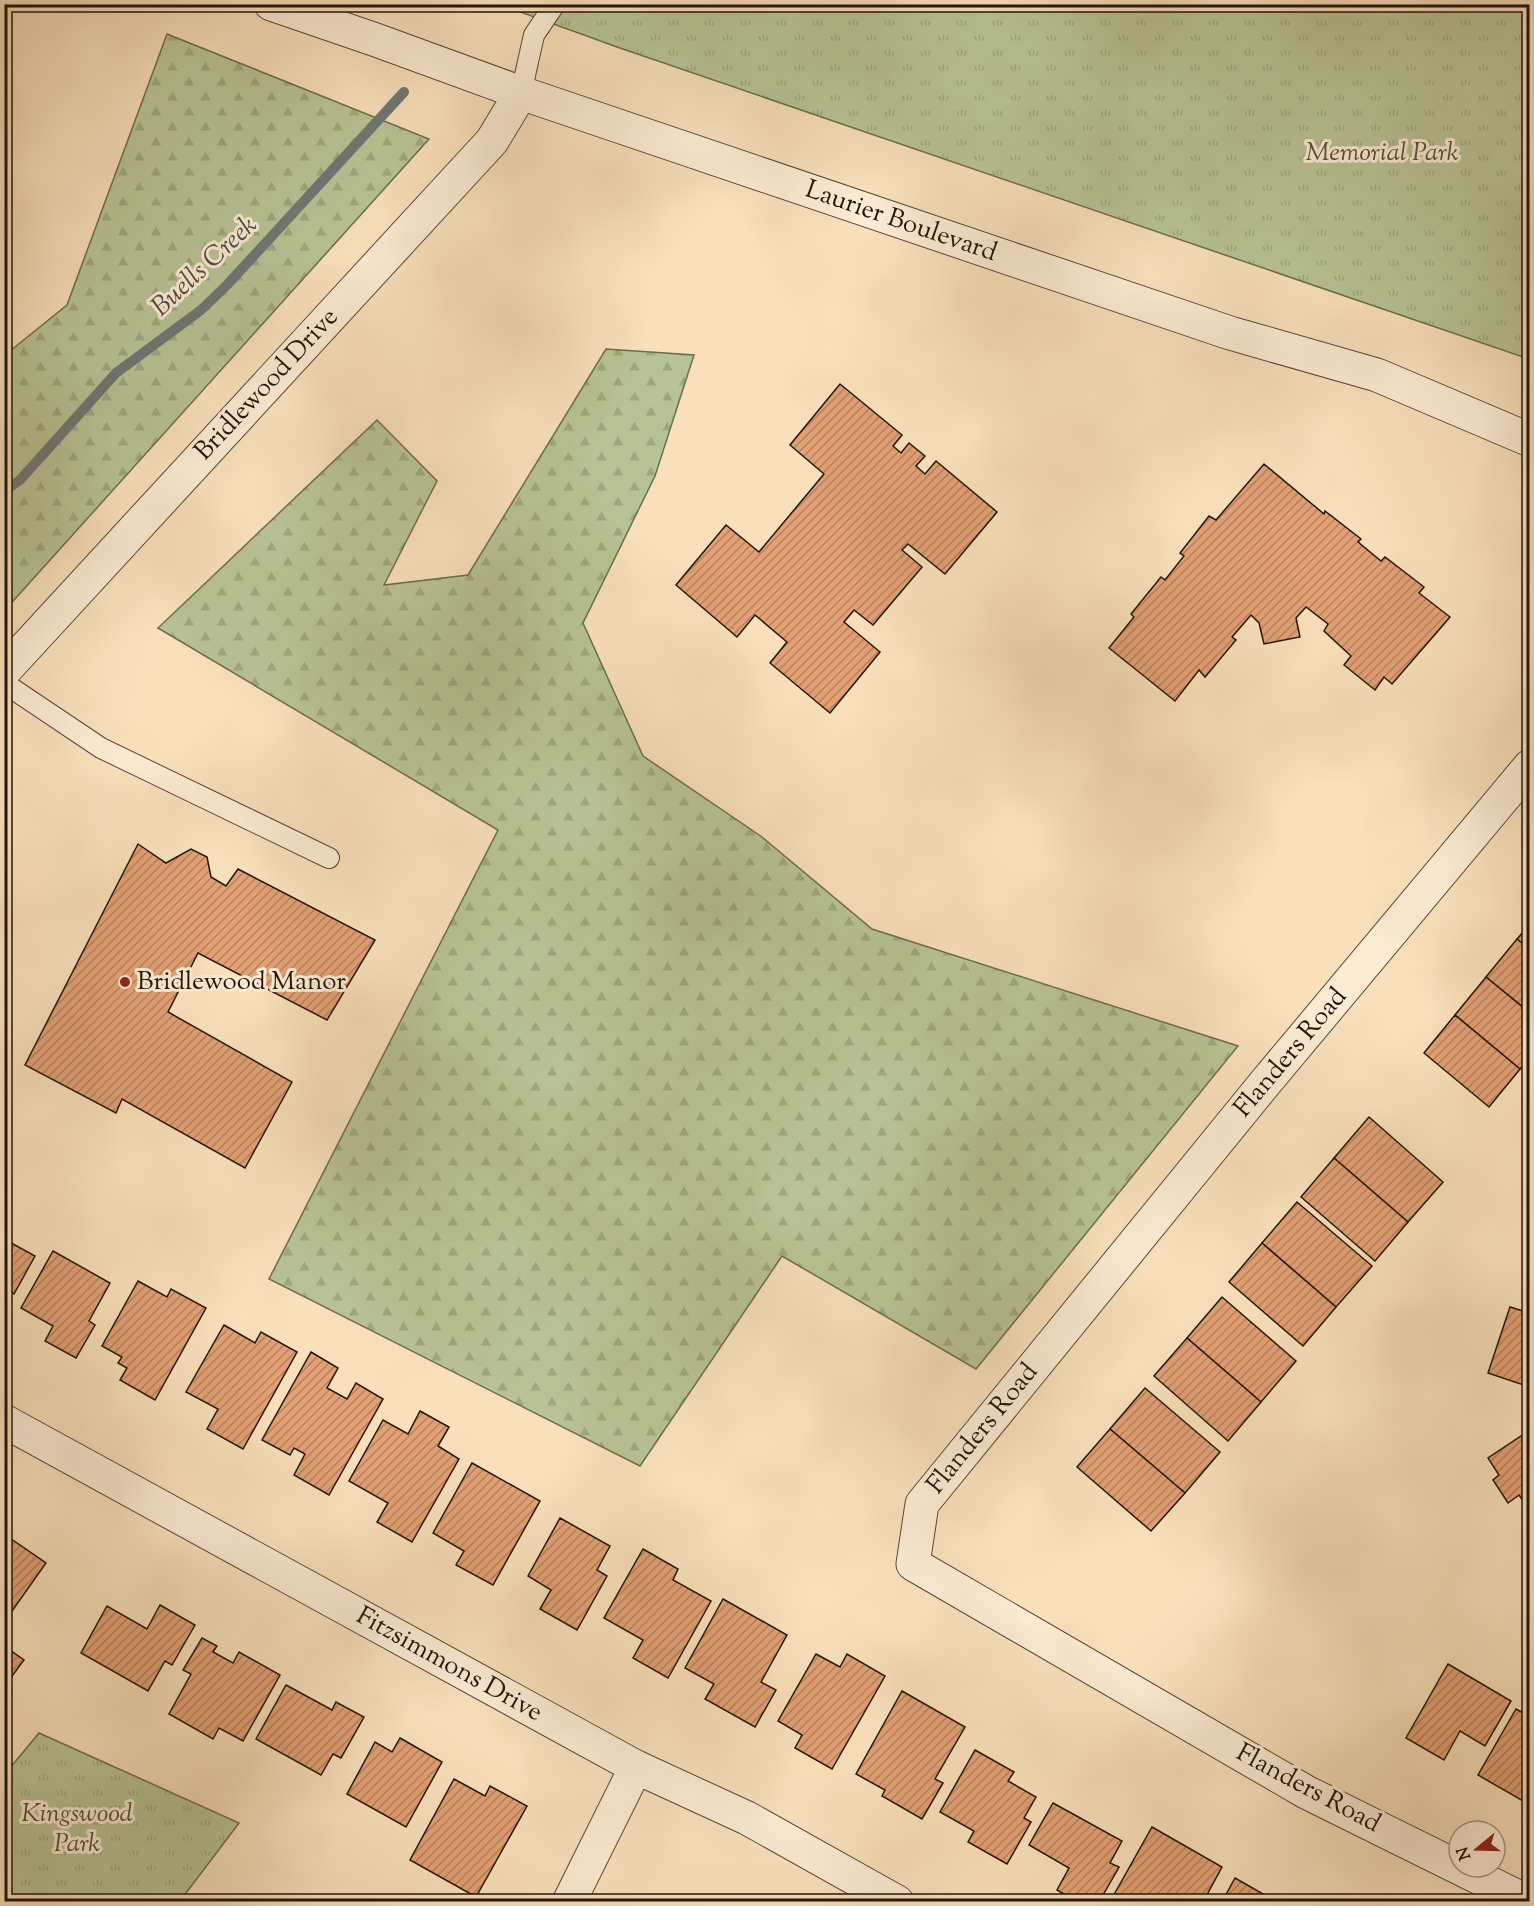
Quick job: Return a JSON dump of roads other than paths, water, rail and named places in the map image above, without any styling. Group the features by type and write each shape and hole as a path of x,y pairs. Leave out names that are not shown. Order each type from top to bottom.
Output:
{"street":[{"name":"Laurier Boulevard","path":"271,4 521,93 1230,333 1377,375 1530,440"},
{"name":"Bridlewood Drive","path":"4,671 492,141 521,93"},
{"name":"Flanders Road","path":"1528,1902 1306,1792 913,1564 922,1504 1265,1083 1530,766"},
{"name":"Fitzsimmons Drive","path":"4,1421 636,1767 747,1818 897,1902"},
{"path":"569,1902 636,1767"}],"lane":[{"path":"521,93 534,35 555,4"},
{"path":"4,683 101,748 329,858"}],"waterway":[{"name":"Buells Creek","path":"4,491 20,480 116,373 201,310 227,285 404,92"}],"place":[{"name":"Bridlewood Manor","path":"125,982"}],"park label":[{"name":"Memorial Park","path":"1382,153"},
{"name":"Kingswood Park","path":"77,1828"}]}
